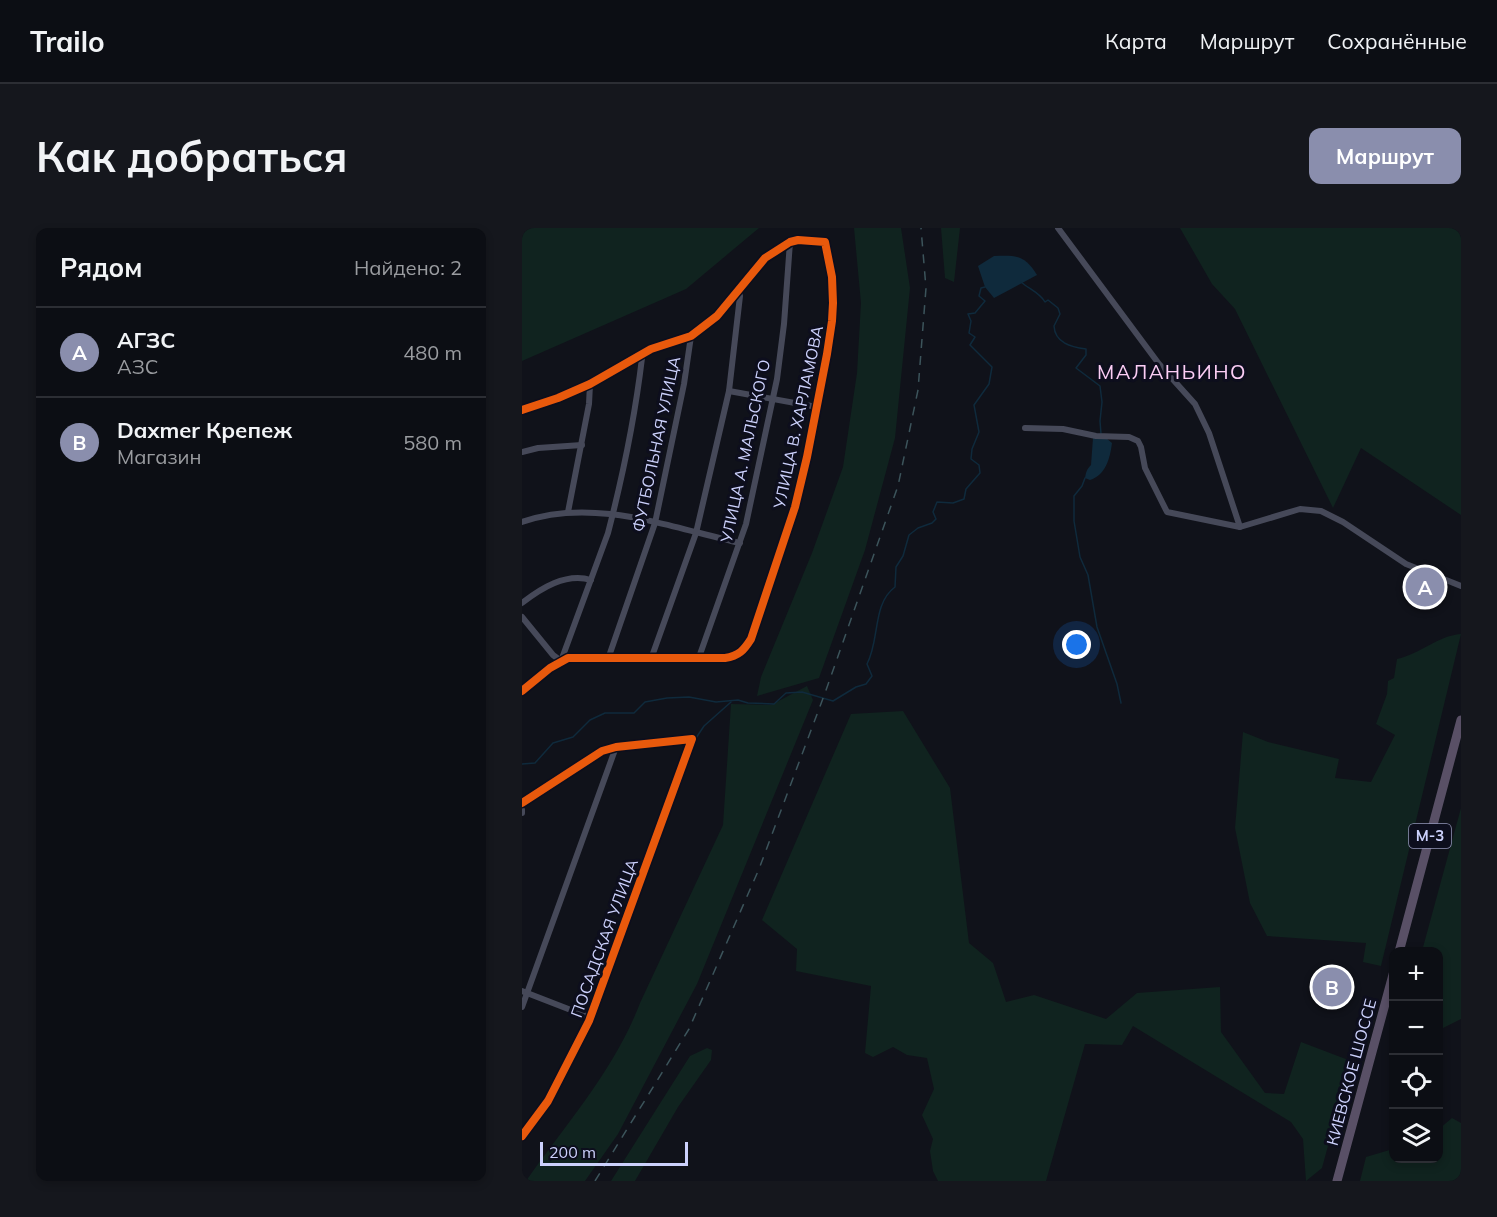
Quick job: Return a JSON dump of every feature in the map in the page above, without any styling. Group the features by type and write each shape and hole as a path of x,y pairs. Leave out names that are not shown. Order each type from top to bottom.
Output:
{"highway":[{"name":"М-3","path":"1400,947 1461,720"},
{"name":"КИЕВСКОЕ ШОССЕ","path":"1337,1181 1389,989"}],"street":[{"path":"1059,228 1159,364 1195,404 1209,433 1240,527"},
{"name":"УЛИЦА В. ХАРЛАМОВА","path":"561,661 568,658 698,660 735,656 743,651 751,639 795,507 817,407 832,321 832,277 825,242 798,240 790,242"},
{"path":"522,410 590,384 641,355 691,336 717,316 765,258 790,242"},
{"name":"УЛИЦА А. МАЛЬСКОГО","path":"698,660 746,524 772,399 784,324 790,242"},
{"path":"651,659 696,533 729,391 740,296 738,289"},
{"name":"ФУТБОЛЬНАЯ УЛИЦА","path":"608,659 655,524 684,384 691,336"},
{"path":"522,691 561,661 591,580 613,514 636,406 641,355"},
{"path":"568,512 582,445 590,384"},
{"path":"729,391 817,407"},
{"path":"1025,428 1063,429 1096,436 1129,437 1138,441 1145,468 1167,512 1240,527 1300,509 1321,511 1343,522 1406,564 1461,586"},
{"path":"522,452 538,448 582,445"},
{"path":"522,522 541,515 568,512 613,514 740,543"},
{"path":"522,603 538,590 549,585 577,579 591,580"},
{"path":"522,617 553,655 561,661"},
{"name":"ПОСАДСКАЯ УЛИЦА","path":"522,1136 548,1101 579,1042 692,739 616,747"},
{"path":"522,803 602,751 616,747"},
{"path":"522,1007 525,992 616,747"},
{"path":"525,992 589,1017"}],"green space":[{"path":"522,228 759,228 686,289 522,361"},
{"path":"854,228 901,228 910,288 895,438 865,550 819,678 757,696 761,677 812,553 843,467 857,373 861,303"},
{"path":"941,228 960,228 954,282 945,278"},
{"path":"1180,228 1461,228 1461,515 1361,448 1333,508 1235,309 1212,284"},
{"path":"1461,634 1381,966 1363,962 1366,943 1267,936 1250,903 1235,828 1243,732 1268,742 1339,759 1335,778 1371,782 1395,735 1376,724 1387,694 1388,681 1394,678 1397,659 1444,638"},
{"path":"807,686 813,700 697,984 618,1134 585,1181 526,1181 589,1095 617,1051 723,825 731,704 771,705"},
{"path":"903,711 950,788 969,943 993,963 1006,1002 1034,995 1106,1019 1137,993 1220,987 1221,1032 1265,1093 1284,1094 1301,1042 1351,1061 1322,1168 1306,1181 1303,1139 1291,1122 1133,1026 1122,1045 1085,1044 1046,1181 938,1181 933,1171 930,1151 933,1139 922,1115 934,1089 927,1058 907,1055 893,1047 873,1057 865,1053 871,986 796,971 797,949 762,920 851,714"},
{"path":"1461,808 1461,1019 1443,1028 1443,947 1423,947"},
{"path":"707,1048 712,1050 711,1060 678,1107 635,1181 611,1181 690,1056"},
{"path":"1452,1118 1461,1123 1461,1181 1360,1181 1366,1157 1389,1150 1389,1163 1443,1163 1443,1126"}],"water":[{"path":"994,256 1008,256 1024,260 1037,275 994,298 985,287 978,266"},
{"path":"1093,438 1106,438 1112,443 1103,470 1090,480 1085,478 1091,465"}],"waterway":[{"path":"1021,282 1045,302 1048,300 1058,308 1060,314 1054,326 1057,336 1065,343 1086,349 1086,355 1076,368 1100,386 1101,434"},
{"path":"522,764 535,763 553,743 573,737 590,720 605,713 634,713 645,702 689,697 716,702 738,700 748,703 774,704 786,693 802,692 833,701 856,687 866,684 872,676 867,664 874,644 879,613 888,594 895,587 896,567 903,556 909,535 936,519 933,512 937,502 953,503 964,499 966,489 980,473 979,465 971,459 972,449 979,432 974,405 989,384 992,367 970,345 975,337 969,333 971,321 968,314 975,313 985,301 979,296 981,288 985,287"},
{"path":"1085,478 1074,496 1074,521 1080,557 1088,575 1097,627 1117,684 1121,703"},
{"path":"696,738 704,726 731,702"}],"railway":[{"path":"595,1181 689,1029 759,869 825,693 898,486 918,390 926,288 921,228"}],"cycle path":[{"path":"522,410 590,384 651,349 691,336 717,316 765,258 790,242 798,240 825,242 832,277 833,303 827,354 795,507 751,639 738,654 725,658 568,658 550,668 522,691"},
{"path":"522,803 602,751 616,747 692,739 589,1021 548,1101 522,1136"}],"place":[{"name":"АГЗС","path":"1425,587"},
{"name":"Daxmer Крепеж","path":"1332,987"}],"district":[{"name":"МАЛАНЬИНО","path":"1172,372"}]}
